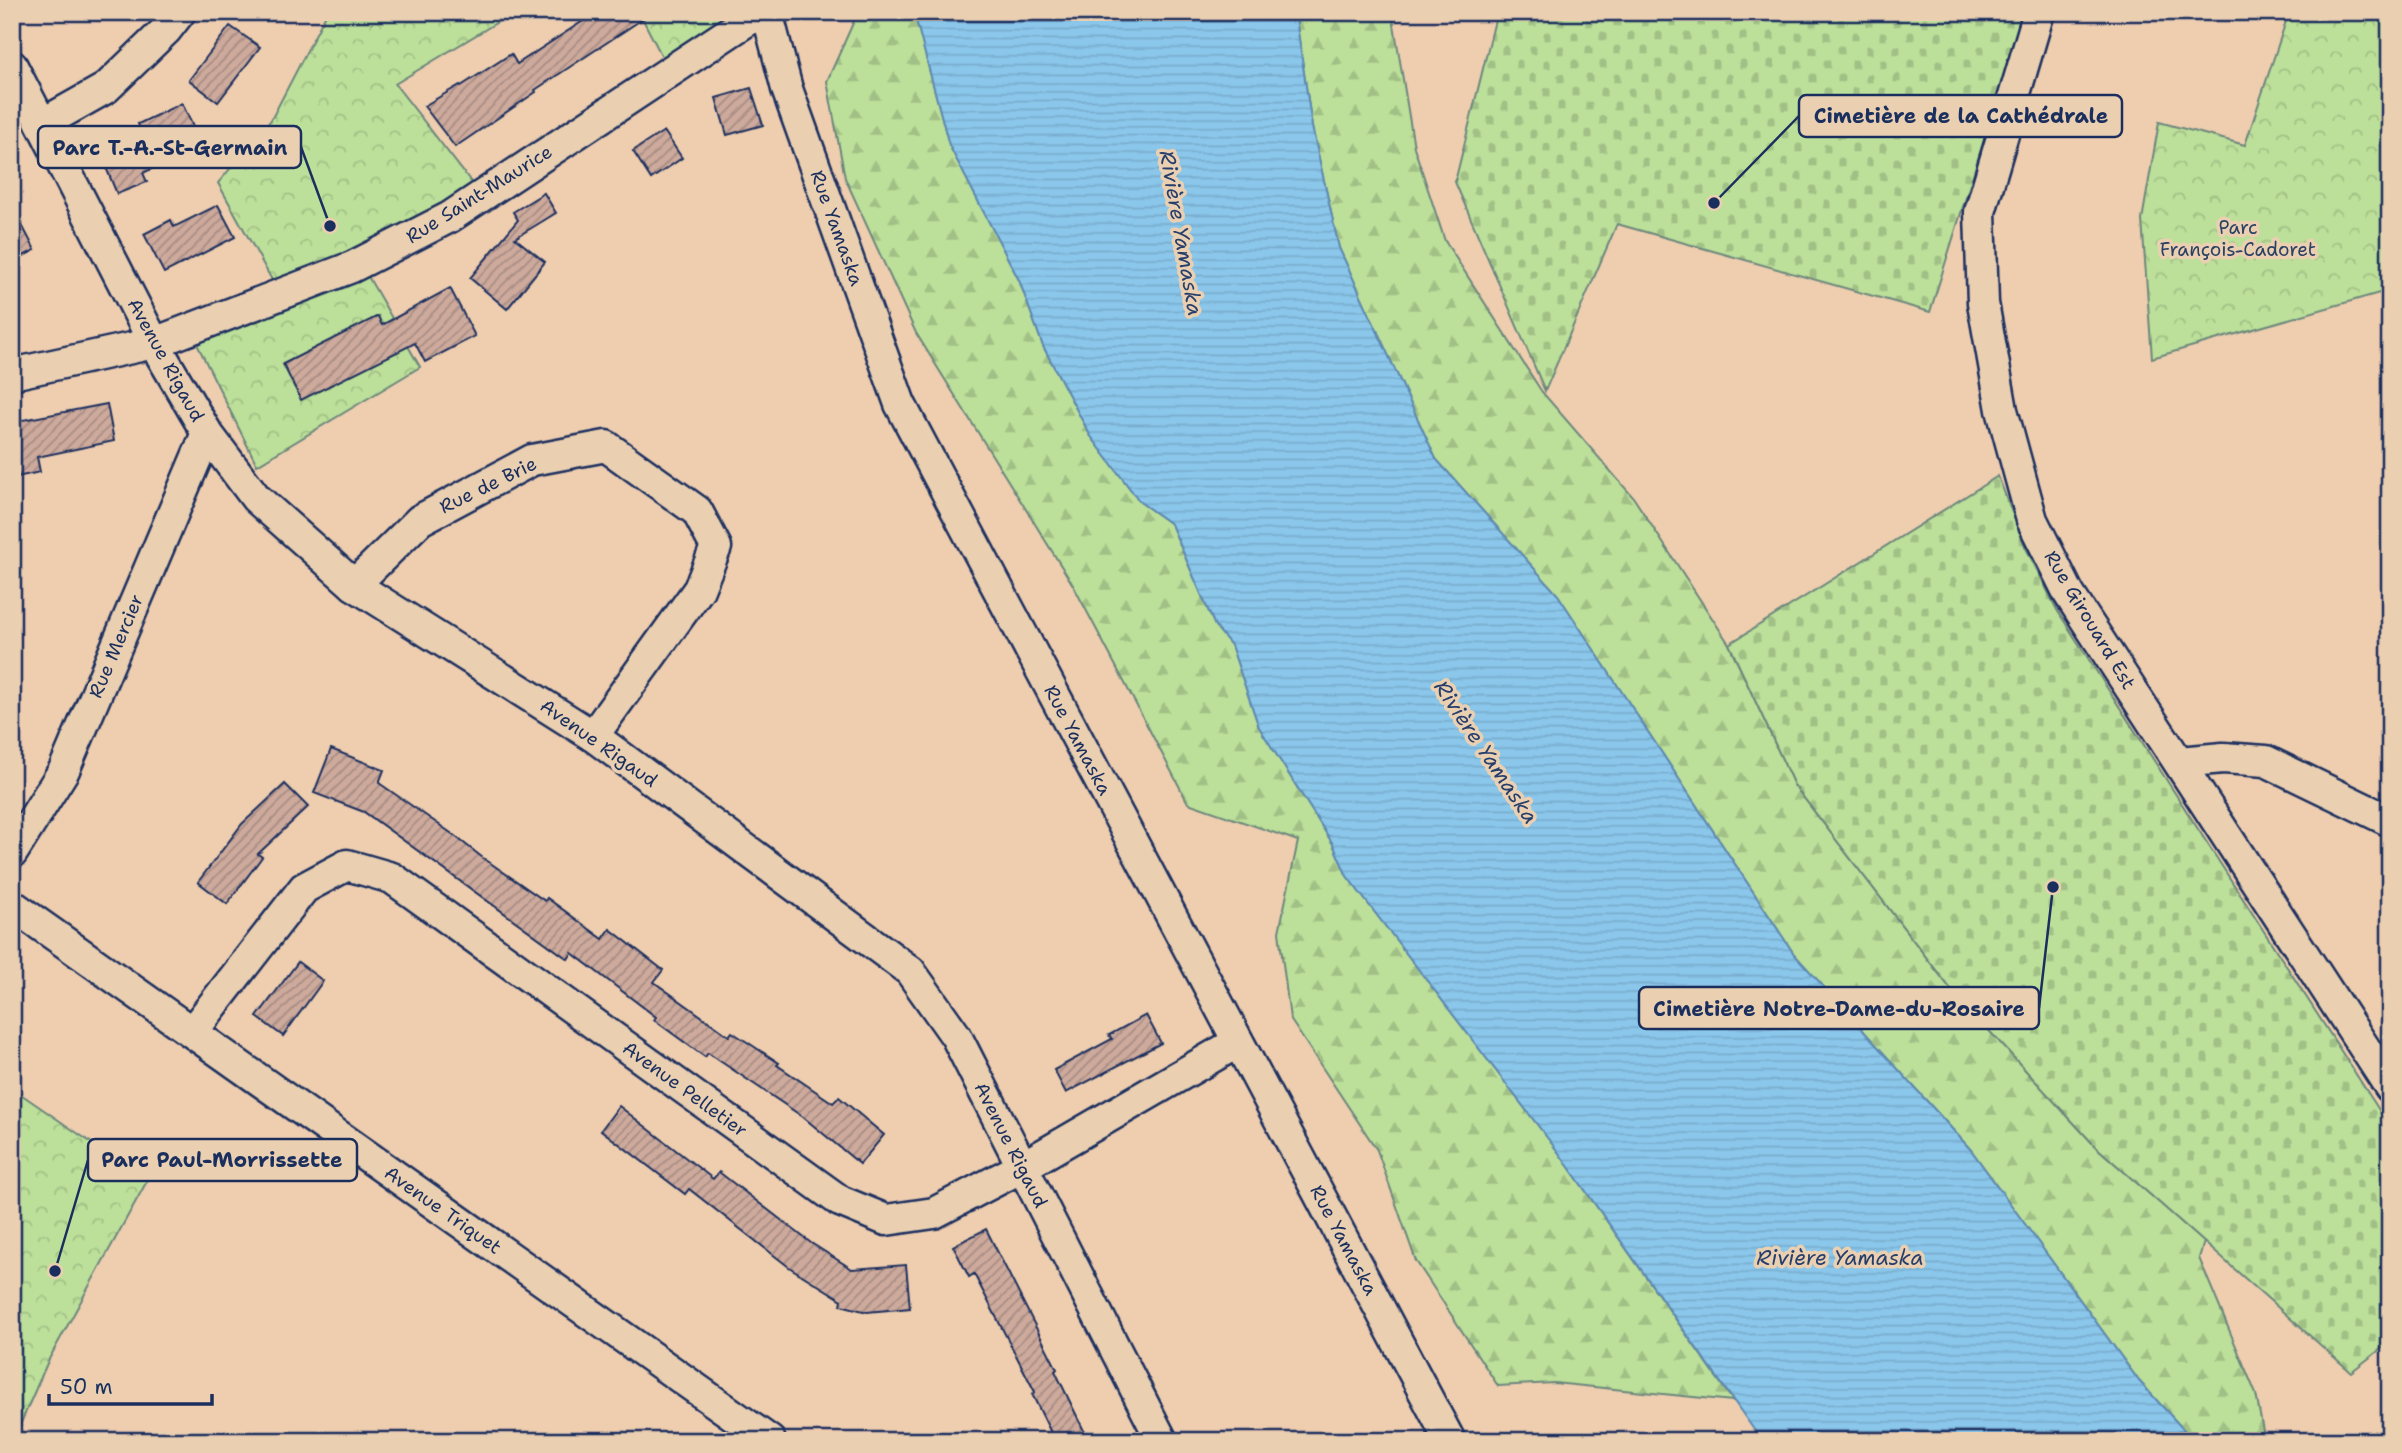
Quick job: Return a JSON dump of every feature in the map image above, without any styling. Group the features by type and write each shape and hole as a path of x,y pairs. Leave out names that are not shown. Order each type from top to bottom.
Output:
{"street":[{"path":"42,124 106,88 166,30 180,12"},
{"name":"Rue Saint-Maurice","path":"12,374 154,343 352,267 450,217 760,12"},
{"name":"Rue Yamaska","path":"767,12 787,89 900,404 1450,1441"},
{"name":"Rue Girouard Est","path":"2039,12 1980,212 1983,303 2002,410 2032,520 2069,594 2390,1087"},
{"name":"Avenue Rigaud","path":"12,66 154,343 207,433 256,498 354,585 593,736 911,971 956,1036 1163,1441"},
{"name":"Rue Mercier","path":"12,853 64,770 207,433"},
{"name":"Rue de Brie","path":"354,585 420,520 532,460 606,446 697,511 716,547 699,589 593,736"},
{"path":"2179,762 2223,758 2266,761 2390,821"},
{"name":"Avenue Pelletier","path":"192,1032 304,888 347,865 391,878 840,1201 886,1220 934,1213 1022,1167 1238,1042"},
{"name":"Avenue Triquet","path":"12,905 770,1441"}],"green space":[{"path":"327,12 514,12 395,84 479,192 358,259 420,367 257,465 194,338 282,298 218,183 271,120"},
{"path":"639,12 760,12 670,72"},
{"path":"858,12 914,12 949,145 1019,280 1043,346 1090,435 1140,502 1171,524 1215,626 1231,645 1259,727 1333,844 1347,876 1559,1153 1733,1401 1554,1383 1498,1386 1416,1261 1377,1150 1290,1019 1279,932 1298,841 1188,803 1073,585 916,333 845,178 827,81"},
{"path":"1295,12 1392,12 1414,147 1445,241 1542,392 1633,497 1729,644 1794,785 1950,988 2095,1146 2204,1242 2199,1258 2256,1394 2265,1441 2194,1441 2139,1381 1971,1150 1794,954 1558,595 1436,459 1339,248 1312,127"},
{"path":"1497,12 2024,12 1930,312 1617,224 1545,391 1455,182"},
{"name":"Parc François-Cadoret","path":"2289,12 2390,12 2390,290 2152,358 2142,220 2159,122 2245,145"},
{"path":"1998,476 2025,546 2057,610 2390,1127 2390,1342 2351,1372 2095,1146 1950,988 1794,785 1729,644"},
{"path":"12,1088 147,1181 48,1361 13,1441"}],"water":[{"name":"Rivière Yamaska","path":"914,12 1295,12 1312,127 1339,248 1436,459 1558,595 1794,954 1971,1150 2139,1381 2194,1441 1762,1441 1559,1153 1347,876 1333,844 1259,727 1231,645 1215,626 1171,524 1140,502 1090,435 1043,346 1019,280 949,145"}],"building":[{"path":"597,12 653,12 455,147 424,106 511,54 517,64"},
{"path":"230,26 260,47 218,102 189,80"},
{"path":"751,88 763,125 727,135 716,98"},
{"path":"182,103 196,133 165,148 170,160 143,173 147,182 117,194 98,148 141,130 138,124"},
{"path":"664,131 682,158 651,179 633,151"},
{"path":"544,193 556,213 515,238 545,262 507,309 470,278 518,220 513,212"},
{"path":"218,205 235,237 164,273 144,234 171,220 174,227"},
{"path":"12,206 35,250 12,262"},
{"path":"450,288 475,336 425,362 415,343 301,400 283,364 378,316 382,325"},
{"path":"107,404 114,441 37,457 40,472 12,478 12,422"},
{"path":"331,749 384,770 379,783 483,858 545,901 547,898 603,939 610,929 663,970 654,982 729,1036 732,1032 779,1063 777,1065 833,1103 839,1097 884,1135 860,1164 803,1117 708,1053 705,1057 654,1020 656,1017 572,953 568,959 364,812 314,793"},
{"path":"285,784 308,807 258,854 262,857 227,904 198,882 242,824"},
{"path":"298,962 323,981 283,1036 257,1017"},
{"path":"1146,1015 1161,1043 1066,1093 1054,1070 1112,1039 1109,1035"},
{"path":"619,1106 713,1179 719,1172 811,1243 852,1269 906,1265 910,1308 867,1312 841,1305 842,1300 789,1267 689,1189 685,1194 601,1130"},
{"path":"986,1229 1057,1369 1055,1371 1089,1441 1055,1441 1032,1394 1035,1392 974,1274 969,1277 953,1246"}],"place":[{"name":"Cimetière de la Cathédrale","path":"1714,203"},
{"name":"Parc T.-A.-St-Germain","path":"330,226"},
{"name":"Cimetière Notre-Dame-du-Rosaire","path":"2053,887"},
{"name":"Parc Paul-Morrissette","path":"55,1271"}]}
